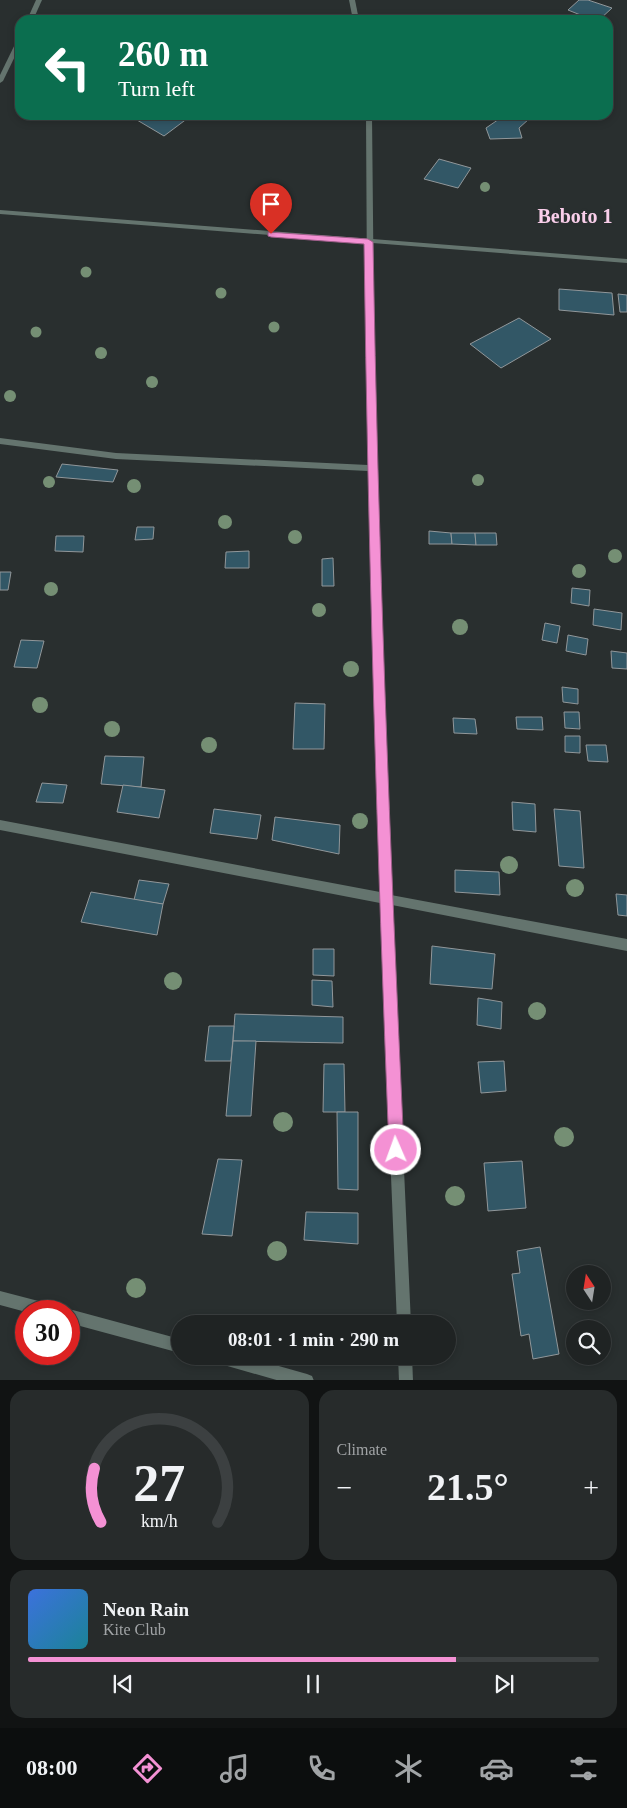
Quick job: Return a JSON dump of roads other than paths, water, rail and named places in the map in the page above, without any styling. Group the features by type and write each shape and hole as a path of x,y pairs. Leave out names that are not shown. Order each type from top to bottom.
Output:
{"street":[{"path":"32,15 39,0"},
{"path":"352,0 355,15"},
{"path":"0,81 15,50"},
{"path":"369,120 368,242 372,468 386,898 404,1315"},
{"path":"0,212 627,261"},
{"path":"0,441 116,456 372,468"},
{"path":"0,825 627,945"},
{"path":"0,1298 15,1302"},
{"path":"80,1319 171,1344"},
{"path":"251,1365 307,1380"},
{"path":"405,1365 406,1380"}],"district":[{"name":"Beboto 1","path":"575,216"}]}
